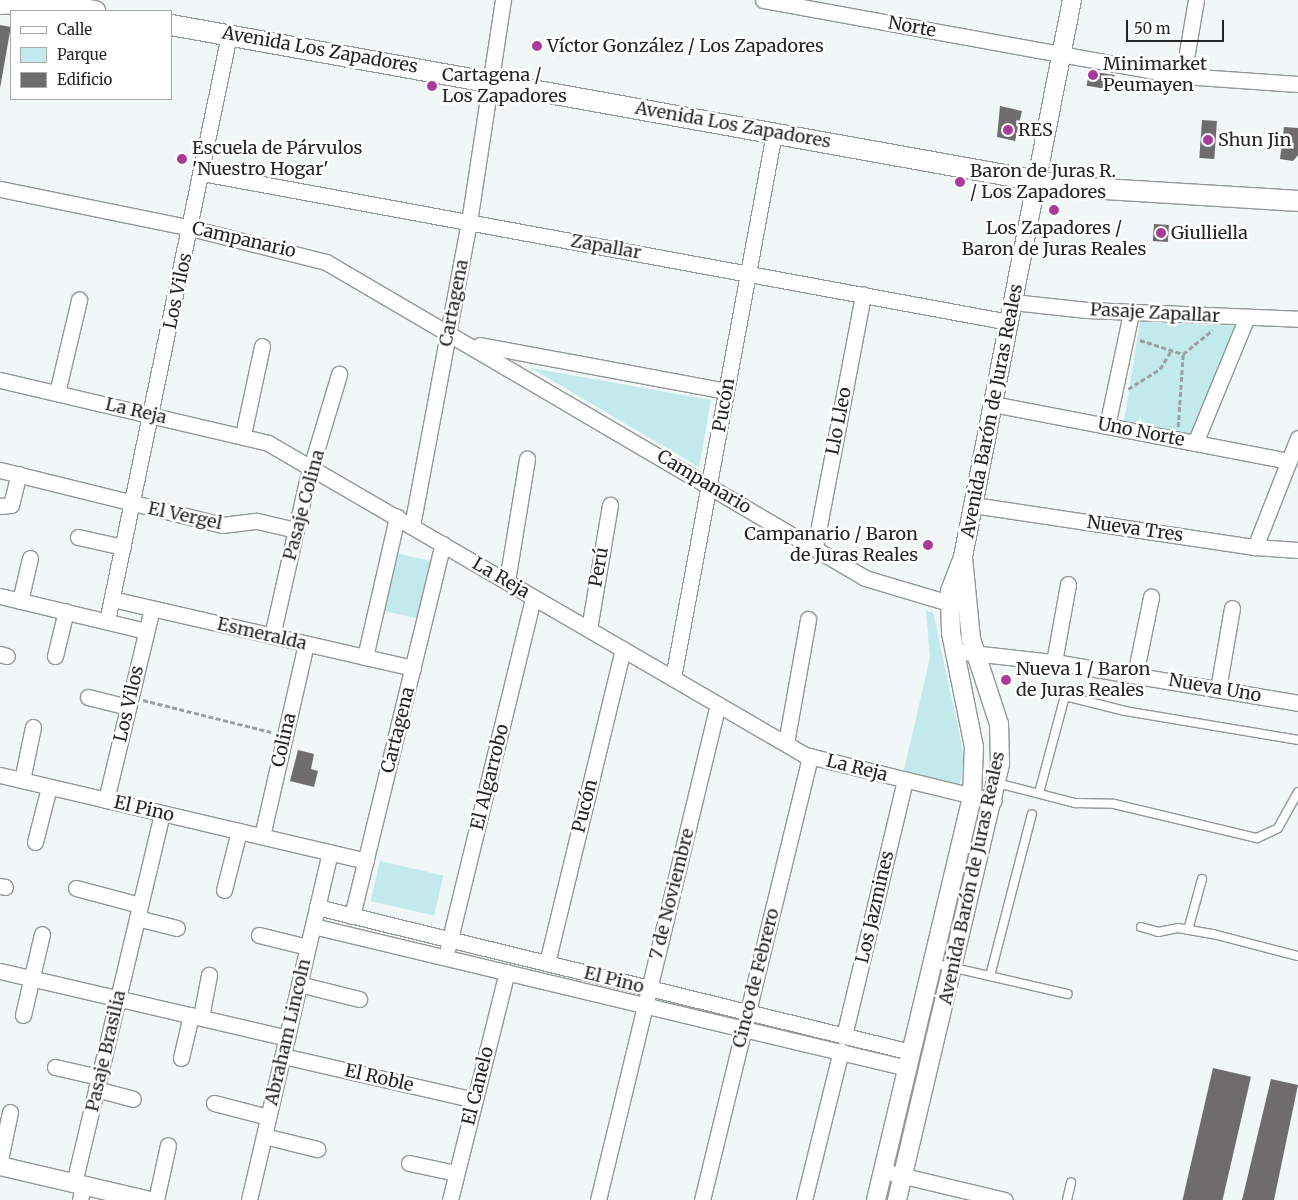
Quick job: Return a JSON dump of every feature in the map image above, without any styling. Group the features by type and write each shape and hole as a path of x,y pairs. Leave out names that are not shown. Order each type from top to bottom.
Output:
{"main road":[{"path":"0,4 40,1 90,10"},
{"name":"Avenida Los Zapadores","path":"172,24 491,80 1037,181 1098,190 1298,200"}],"street":[{"name":"Cartagena","path":"412,526 469,222 504,0"},
{"name":"Norte","path":"763,0 1182,76 1298,84"},
{"name":"Avenida Barón de Juras Reales","path":"876,1200 972,796 974,747 954,651 949,603 952,580 963,557 1072,0"},
{"path":"1182,76 1196,0"},
{"name":"Los Vilos","path":"107,622 153,414 229,34"},
{"name":"Pucón","path":"673,678 774,133"},
{"name":"Zapallar","path":"202,173 1009,322"},
{"name":"Campanario","path":"0,189 191,228 318,258 468,343 872,581 949,603"},
{"name":"Llo Lleo","path":"815,548 863,295"},
{"path":"57,393 79,300"},
{"name":"Pasaje Zapallar","path":"1013,302 1130,312 1298,319"},
{"path":"1107,426 1130,312"},
{"path":"1195,443 1248,317"},
{"name":"Campanario","path":"468,343 726,391"},
{"path":"243,435 262,346"},
{"name":"Pasaje Colina","path":"272,636 296,530 339,374"},
{"name":"La Reja","path":"0,380 243,435 268,443 810,756 992,801"},
{"name":"Uno Norte","path":"993,404 1289,461"},
{"path":"1255,547 1298,438"},
{"path":"507,581 526,459"},
{"name":"El Vergel","path":"0,470 222,525 257,521 296,530"},
{"path":"0,506 11,505 19,474"},
{"name":"Nueva Tres","path":"973,505 1255,547 1298,550"},
{"name":"Perú","path":"589,629 610,506"},
{"path":"365,658 397,517"},
{"path":"78,537 124,547"},
{"name":"Cartagena","path":"352,916 443,544"},
{"name":"Avenida Barón de Juras Reales","path":"897,1200 992,801 1002,744 999,724 975,654 963,557"},
{"path":"20,601 30,558"},
{"path":"1054,662 1068,584"},
{"path":"0,596 146,631"},
{"name":"El Algarrobo","path":"446,957 533,596"},
{"path":"1135,674 1151,597"},
{"name":"Esmeralda","path":"112,600 413,668"},
{"path":"1218,689 1232,608"},
{"name":"Los Vilos","path":"106,800 134,704 146,631 152,609"},
{"path":"55,656 66,612"},
{"path":"786,743 808,618"},
{"name":"Colina","path":"262,836 306,644"},
{"name":"Pucón","path":"548,963 624,649"},
{"name":"Nueva Uno","path":"954,651 1054,662 1135,674 1298,703"},
{"path":"88,697 134,704"},
{"name":"7 de Noviembre","path":"598,1200 718,704"},
{"path":"22,780 33,727"},
{"name":"Cinco de Febrero","path":"702,1200 810,756"},
{"name":"El Pino","path":"0,775 366,861"},
{"name":"Los Jazmines","path":"844,1036 905,779"},
{"path":"35,842 48,787"},
{"name":"Pasaje Brasilia","path":"79,1190 98,1083 162,813"},
{"path":"224,890 239,831"},
{"name":"Abraham Lincoln","path":"249,1200 330,852"},
{"path":"76,888 177,928"},
{"name":"El Pino","path":"318,907 844,1036 909,1060"},
{"name":"El Pino","path":"313,926 841,1051 909,1060"},
{"path":"23,1015 42,934"},
{"name":"Abraham Lincoln","path":"259,935 308,947"},
{"path":"0,971 287,1038"},
{"name":"El Canelo","path":"450,1200 507,972"},
{"path":"182,1058 209,975"},
{"path":"299,984 359,999"},
{"path":"804,1200 841,1051"},
{"name":"El Roble","path":"282,1056 475,1100"},
{"path":"56,1066 133,1099"},
{"name":"Abraham Lincoln","path":"214,1103 268,1117"},
{"path":"0,1160 10,1112"},
{"path":"264,1136 318,1149"},
{"path":"156,1200 168,1145"},
{"path":"409,1163 456,1173"},
{"path":"0,1166 79,1190 146,1200"},
{"path":"883,1171 1005,1200"}],"lane":[{"path":"1039,793 1065,696 1125,711 1298,740"},
{"path":"996,783 1075,803 1114,804 1257,838 1278,828 1298,792"},
{"path":"990,976 1032,814"},
{"path":"1188,930 1202,879"},
{"path":"1140,927 1158,932 1188,930 1298,956"},
{"path":"933,963 1067,994"},
{"path":"1067,1200 1071,1182"}],"path":[{"path":"1176,439 1182,399 1183,354 1229,316"},
{"path":"1126,332 1150,346 1183,354"},
{"path":"1113,399 1160,369 1170,351"},
{"path":"134,704 273,732"}],"green space":[{"path":"1140,322 1237,326 1192,436 1124,422"},
{"path":"531,368 711,400 699,467"},
{"path":"396,553 436,562 423,620 383,610"},
{"path":"926,611 933,612 961,741 964,766 959,788 903,774 930,658"},
{"path":"380,861 443,876 434,916 371,901"}],"building":[{"path":"0,25 10,27 10,32 0,88"},
{"path":"1089,71 1115,75 1112,90 1087,86"},
{"name":"RES","path":"1000,106 1022,111 1015,141 997,137"},
{"name":"Shun Jin","path":"1202,120 1217,121 1214,159 1199,158"},
{"path":"1284,127 1298,128 1298,155 1293,161 1280,159"},
{"name":"Giulliella","path":"1154,224 1169,225 1168,242 1153,241"},
{"path":"298,750 314,754 311,769 318,771 314,787 290,781"},
{"path":"1213,1068 1251,1077 1223,1200 1183,1200"},
{"path":"1271,1079 1298,1085 1274,1200 1242,1200"}],"place":[{"name":"Víctor González / Los Zapadores","path":"537,46"},
{"name":"Minimarket Peumayen","path":"1093,75"},
{"name":"Cartagena / Los Zapadores","path":"432,86"},
{"name":"RES","path":"1008,130"},
{"name":"Shun Jin","path":"1208,140"},
{"name":"Escuela de Párvulos 'Nuestro Hogar'","path":"182,159"},
{"name":"Baron de Juras R. / Los Zapadores","path":"960,182"},
{"name":"Los Zapadores / Baron de Juras Reales","path":"1054,210"},
{"name":"Giulliella","path":"1161,233"},
{"name":"Campanario / Baron de Juras Reales","path":"928,545"},
{"name":"Nueva 1 / Baron de Juras Reales","path":"1006,680"}]}
